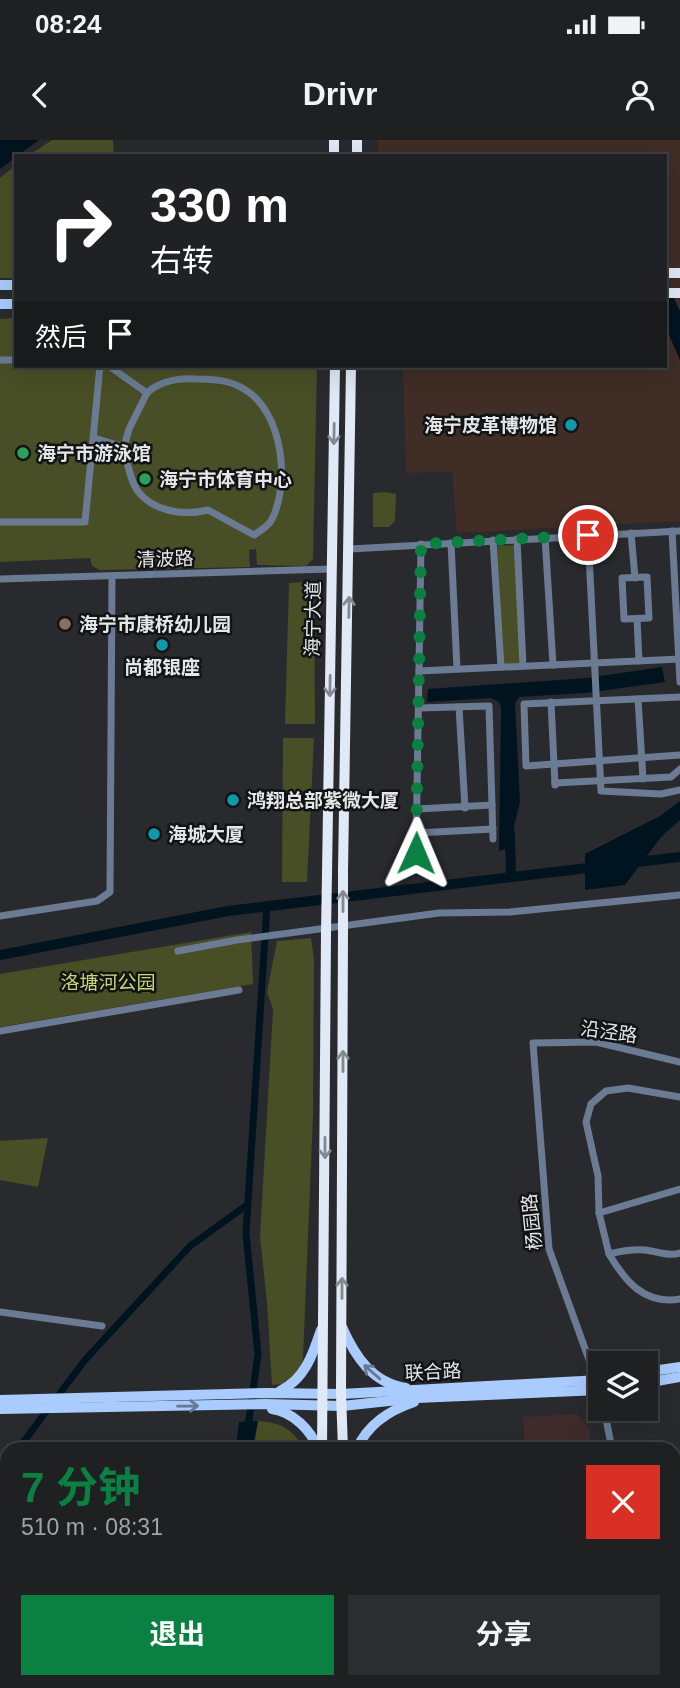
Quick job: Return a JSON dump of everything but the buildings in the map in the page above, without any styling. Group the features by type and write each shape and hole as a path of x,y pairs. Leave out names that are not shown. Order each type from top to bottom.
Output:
{"highway":[{"name":"海宁大道","path":"320,1442 335,368"},
{"name":"海宁大道","path":"343,1442 343,871 351,368"}],"main road":[{"path":"268,1399 291,1385 311,1360 323,1323"},
{"path":"341,1326 355,1355 367,1369 384,1382 426,1394"},
{"path":"658,1371 680,1367"},
{"path":"658,1381 680,1377"},
{"path":"71,1404 239,1394 323,1406 341,1400 588,1387"},
{"path":"0,1400 36,1404 240,1405 323,1393 341,1400"},
{"path":"362,1442 387,1413 426,1394"},
{"path":"268,1399 297,1420 316,1442"},
{"path":"0,1409 36,1404"}],"street":[{"path":"0,522 85,522 100,368"},
{"path":"112,368 147,393"},
{"path":"183,378 222,380 246,389 266,410 282,459 278,503 270,524 254,535 208,510 193,514 172,512 149,502 137,489 128,471 124,447 129,429 147,393 155,386 183,378"},
{"path":"94,438 124,447"},
{"path":"350,549 676,531 680,682"},
{"path":"631,533 635,578"},
{"path":"588,535 601,791 661,794 680,790"},
{"path":"545,537 552,665"},
{"path":"517,539 523,666"},
{"path":"494,540 500,667"},
{"path":"452,543 457,669"},
{"path":"416,853 421,544"},
{"name":"清波路","path":"0,579 331,569"},
{"path":"0,916 97,901 110,892 112,576"},
{"path":"647,577 649,618 624,619 622,578 635,578 647,577"},
{"path":"637,619 639,661"},
{"path":"419,671 552,665 595,666 679,659"},
{"path":"680,697 524,704 526,766 680,755"},
{"path":"638,699 643,779"},
{"path":"551,702 555,785 671,777 680,769"},
{"path":"419,708 489,706 493,839"},
{"path":"459,707 465,806"},
{"path":"417,809 492,806"},
{"path":"417,833 493,829"},
{"path":"178,951 251,938 439,913 510,912 680,895"},
{"path":"0,1031 239,990"},
{"name":"沿泾路","path":"533,1043 596,1042 680,1062"},
{"name":"杨园路","path":"533,1043 549,1249 588,1354"},
{"path":"680,1097 628,1088 606,1091 591,1104 586,1122 598,1176 599,1213 609,1254 625,1281 650,1297 680,1299"},
{"path":"599,1213 680,1189"},
{"path":"609,1254 629,1250 675,1255 680,1253"},
{"path":"0,1312 102,1326"},
{"path":"606,1421 611,1442"}],"shaded area":[{"path":"378,140 680,140 680,521 457,533 452,472 406,473 403,368 667,368 667,154 378,154"},
{"path":"577,1414 590,1430 590,1442 525,1442 523,1417"}],"green space":[{"path":"52,140 113,140 114,154 31,154"},
{"path":"14,167 14,278 0,278 0,178"},
{"name":"海宁市体育中心","path":"14,318 14,368 317,368 313,559 306,566 257,565 256,549 249,550 250,567 100,570 92,566 90,558 0,562 0,319"},
{"path":"373,493 396,494 395,521 389,527 373,527"},
{"path":"515,545 521,664 503,664 497,546"},
{"path":"304,582 314,587 315,724 285,724 289,583"},
{"path":"283,738 314,738 307,882 282,882"},
{"name":"洛塘河公园","path":"251,932 253,984 0,1027 0,974"},
{"path":"311,938 314,960 313,1115 302,1382 272,1385 260,1237 273,1009 267,992 277,941"},
{"path":"48,1138 38,1187 0,1180 0,1141"},
{"path":"258,1421 286,1428 300,1442 255,1442"}],"water":[{"path":"0,140 39,140 20,154 14,154 14,159 0,169"},
{"path":"667,283 680,311 680,360 667,331"},
{"path":"662,667 665,682 586,693 519,697 515,704 520,802 514,826 513,847 499,851 499,702 491,698 427,702 428,689 587,678"},
{"path":"680,801 680,820 661,837 625,885 585,890 585,854 660,816"},
{"path":"258,1421 254,1442 237,1442 239,1422"}],"waterway":[{"path":"510,834 511,877"},
{"path":"629,863 680,857"},
{"path":"0,955 228,911 596,867"},
{"path":"246,1442 258,1354 246,1233 267,906"},
{"path":"23,1442 85,1360 190,1246 247,1205"}],"place":[{"name":"海宁皮革博物馆","path":"571,425"},
{"name":"海宁市游泳馆","path":"23,453"},
{"name":"海宁市体育中心","path":"145,479"},
{"name":"海宁市康桥幼儿园","path":"65,624"},
{"name":"尚都银座","path":"162,645"},
{"name":"鸿翔总部紫微大厦","path":"233,800"},
{"name":"海城大厦","path":"154,834"}],"route":[{"path":"416,853 421,544 588,535"}]}
